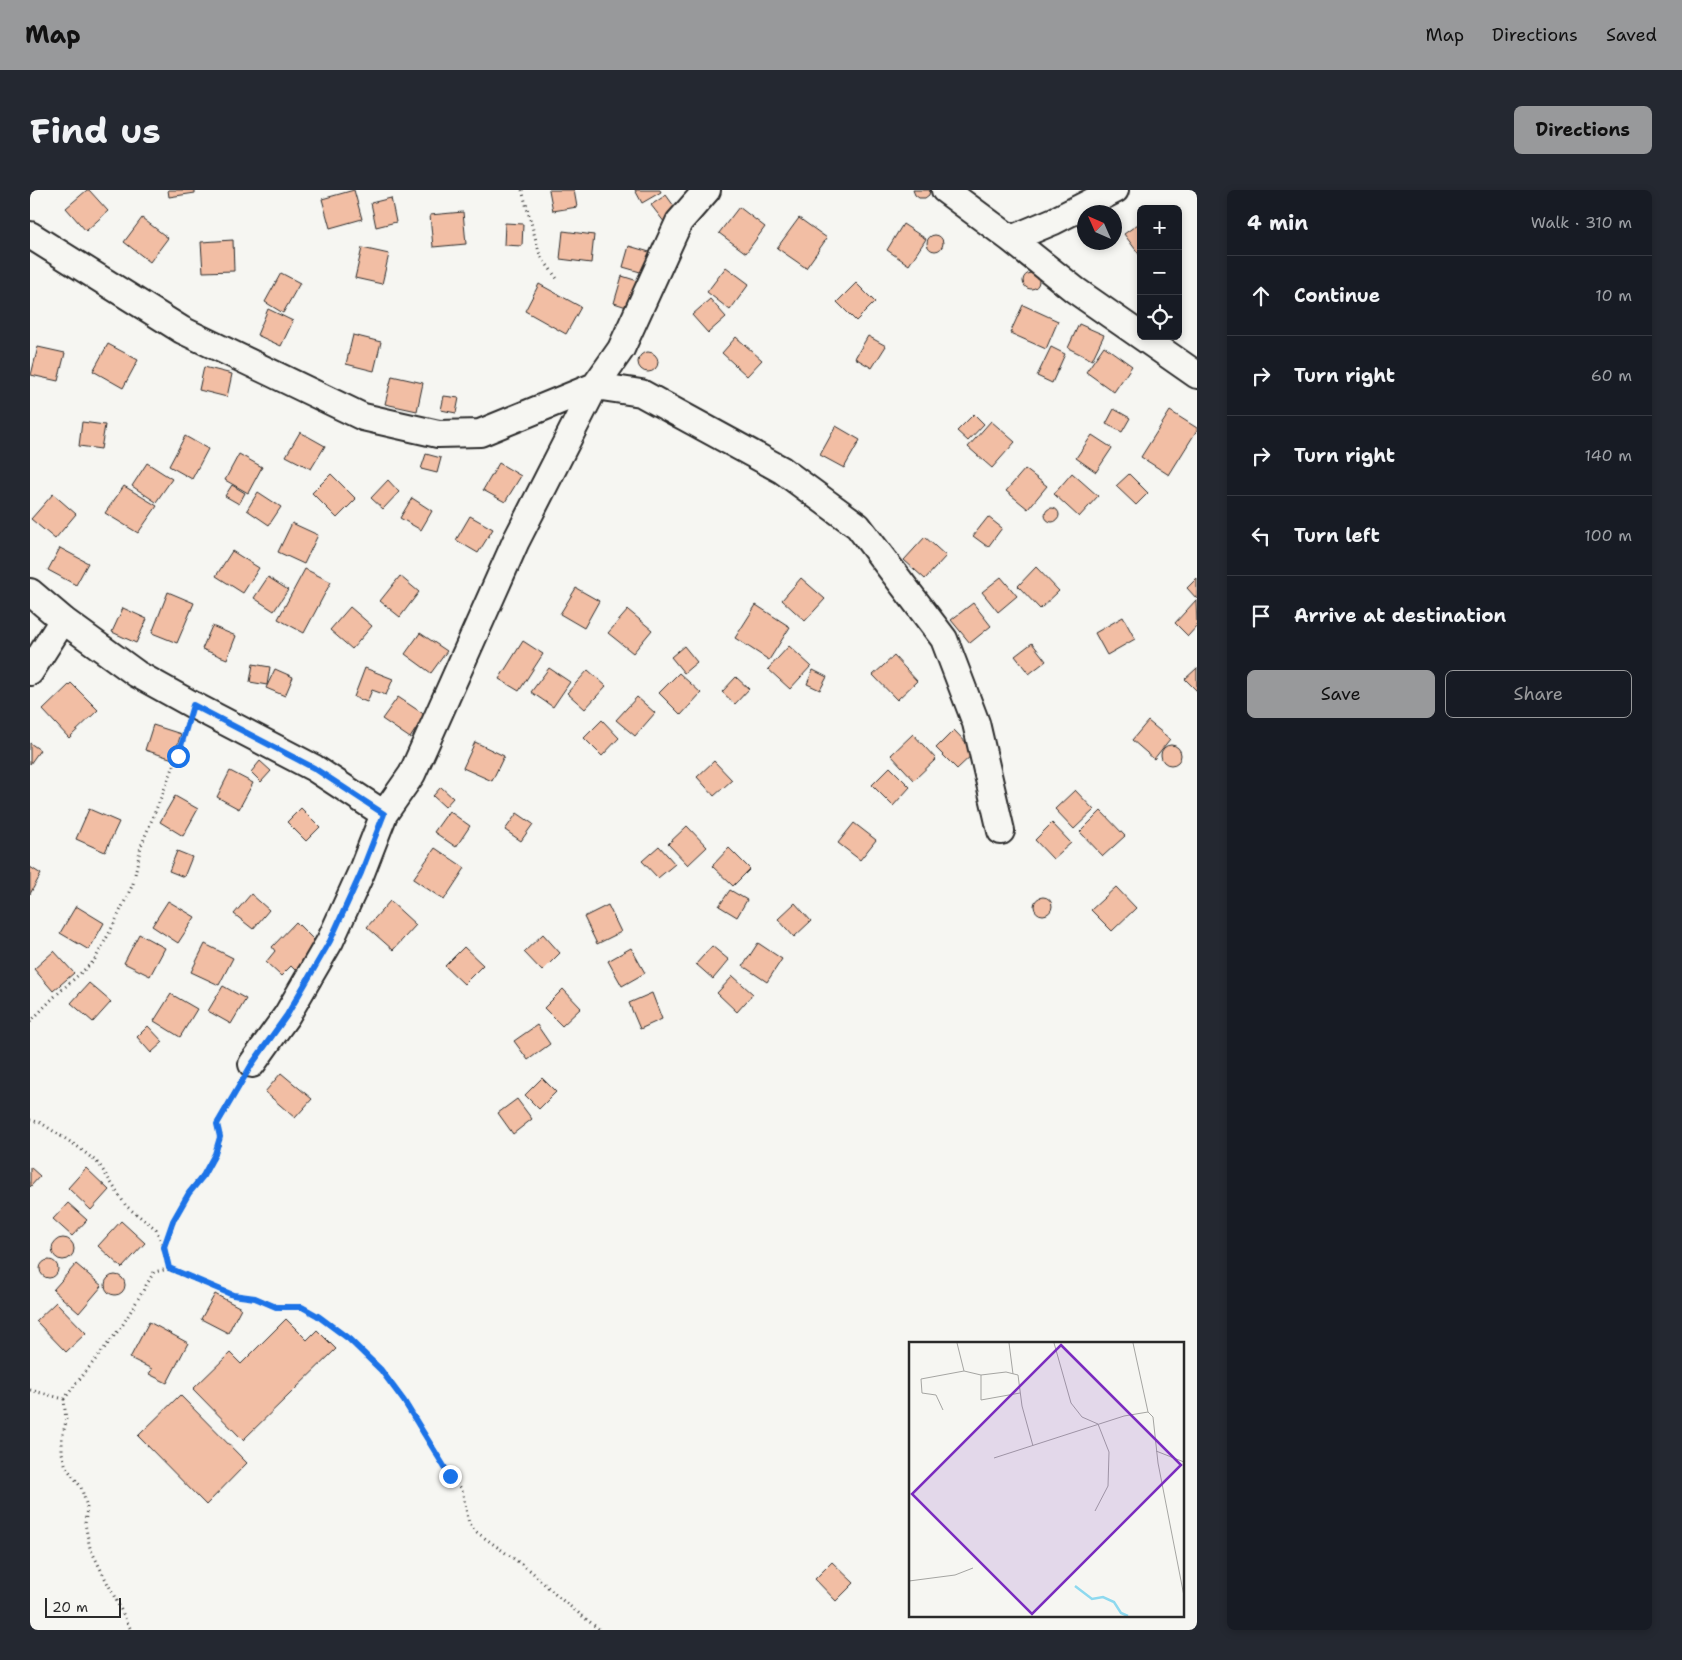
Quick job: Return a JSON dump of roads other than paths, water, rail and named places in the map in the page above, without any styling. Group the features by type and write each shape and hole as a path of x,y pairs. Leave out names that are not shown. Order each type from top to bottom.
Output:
{"street":[{"path":"252,1064 287,1015 330,941 361,873 384,814 412,774 516,541 595,386 621,350 679,222 707,190"},
{"path":"946,190 1075,290 1197,375"},
{"path":"1011,239 1054,221 1115,190"},
{"path":"30,235 182,330 363,417 438,434 480,433 595,386 641,393 782,470 858,526 944,639 976,723 1001,831"},
{"path":"30,592 63,620 137,674 314,768 384,814"},
{"path":"30,672 63,620"}]}
